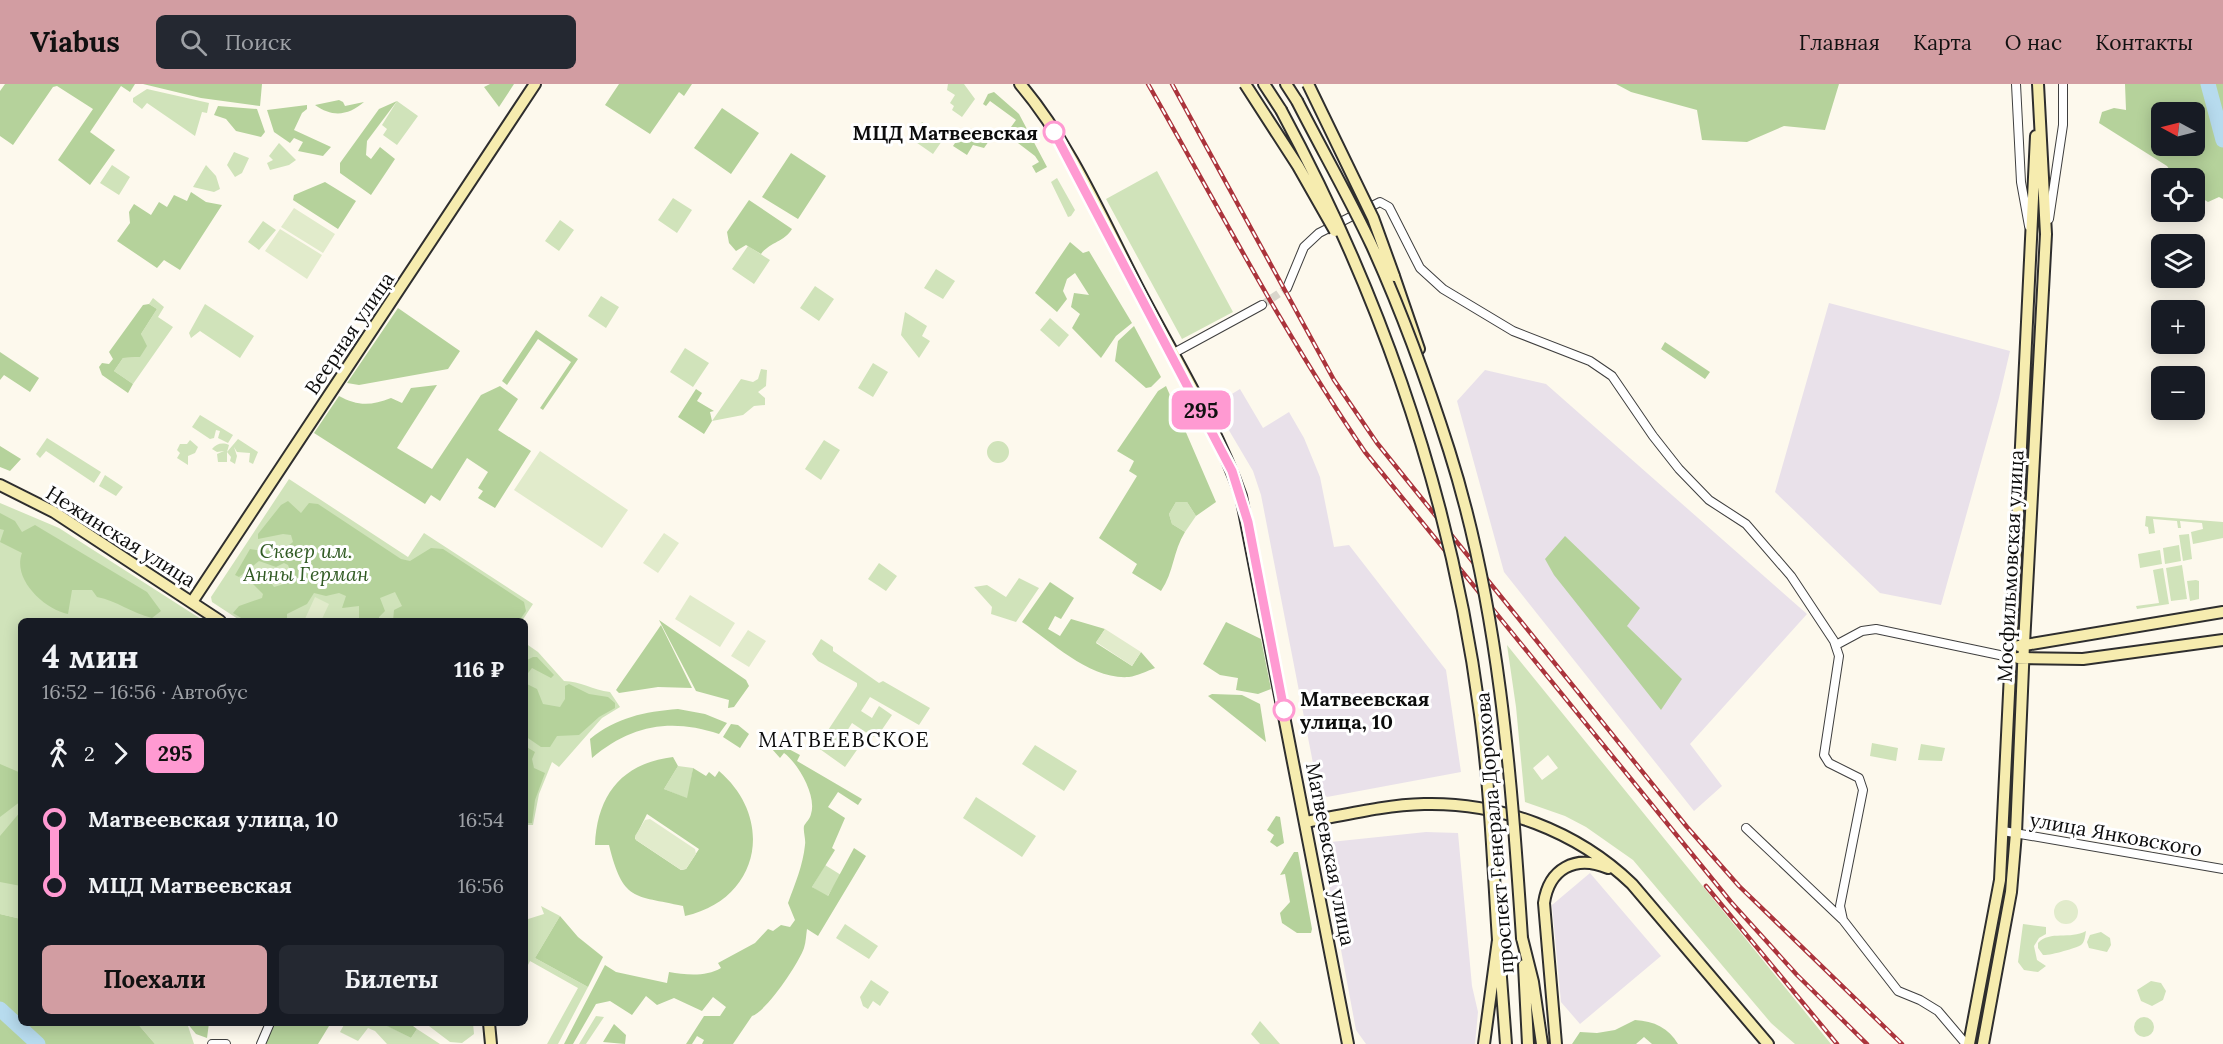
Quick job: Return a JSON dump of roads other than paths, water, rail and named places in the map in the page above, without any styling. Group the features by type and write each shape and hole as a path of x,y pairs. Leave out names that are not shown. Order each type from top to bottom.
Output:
{"street":[{"name":"Веерная улица","path":"192,602 535,84"},
{"name":"Матвеевская улица","path":"1020,84 1048,121 1067,155 1173,354 1232,471 1241,496 1348,1044"},
{"path":"1245,84 1299,166 1358,270"},
{"name":"проспект Генерала Дорохова","path":"1264,84 1281,110 1331,207 1358,270 1413,413 1449,537 1480,714 1506,1044"},
{"name":"проспект Генерала Дорохова","path":"1286,84 1297,101 1376,256 1398,307 1449,449 1470,526 1502,699 1512,784 1528,1044"},
{"path":"1308,84 1373,218 1438,402 1449,449"},
{"path":"2016,84 2021,182 2030,232"},
{"path":"2046,234 2063,125 2063,84"},
{"name":"Мосфильмовская улица","path":"1968,1044 2000,880 2009,653 2038,86"},
{"name":"Мосфильмовская улица","path":"1983,1044 2011,892 2016,833 2046,234 2038,86"},
{"path":"1287,288 1304,247 1318,233 1380,202 1389,207 1420,268 1443,289 1513,331 1604,367 1679,469 1709,500 1746,524 1791,576 1836,645 1839,670 1825,758 1859,778 1863,790 1840,906 1843,920"},
{"path":"1173,354 1262,305"},
{"name":"Нежинская улица","path":"0,485 54,512 216,618"},
{"path":"2009,653 2024,644 2223,612"},
{"path":"1836,645 1862,631 1876,629 1994,653 2009,653 2023,659 2083,659 2223,640"},
{"path":"1306,822 1390,807 1423,804 1465,807 1500,813 1552,830 1586,847 1626,879 1768,1044"},
{"path":"1746,828 1843,920 1898,991 1938,1011 1968,1044"},
{"name":"улица Янковского","path":"2003,831 2223,869"},
{"path":"1556,1044 1544,903 1548,885 1563,868 1584,861 1597,863 1626,879"},
{"path":"1522,938 1533,982 1542,1044"},
{"path":"1484,1044 1498,940"},
{"path":"261,1044 269,1026"},
{"path":"489,1026 491,1044"},
{"path":"212,1044 226,1044"}],"waterway":[{"path":"2208,84 2223,140"},
{"path":"0,1009 18,1026"},
{"path":"18,1026 38,1044"}],"tunnel":[{"path":"1262,305 1287,288"}],"railway":[{"path":"1148,84 1279,316 1365,452 1731,902 1797,975 1867,1044"},
{"path":"1172,84 1334,380 1377,443 1687,827 1739,886 1902,1044"},
{"path":"1706,886 1837,1044"}],"place":[{"name":"МЦД Матвеевская","path":"1054,132"},
{"name":"Матвеевская улица, 10","path":"1284,710"}],"district":[{"name":"МАТВЕЕВСКОЕ","path":"844,739"}],"park label":[{"name":"Сквер им. Анны Герман","path":"306,562"}]}
